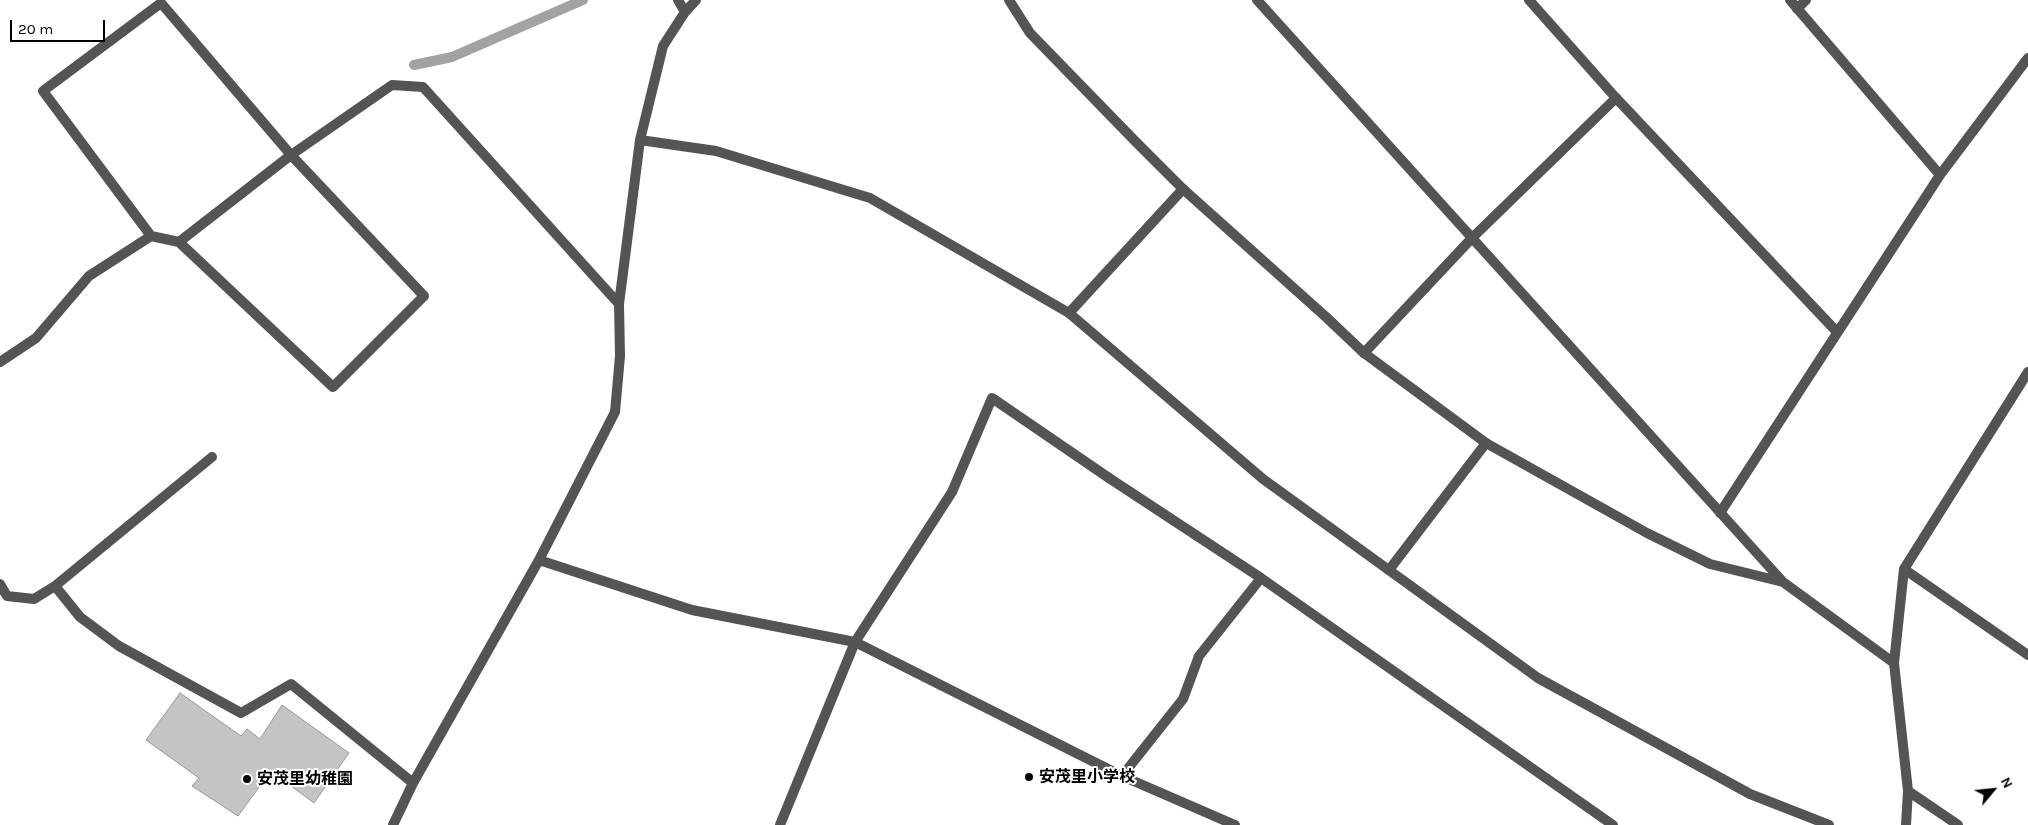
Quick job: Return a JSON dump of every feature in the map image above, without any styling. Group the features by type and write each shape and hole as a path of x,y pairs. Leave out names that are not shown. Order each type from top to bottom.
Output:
{"street":[{"path":"678,0 685,12"},
{"path":"393,825 413,783 539,560 615,412 620,356 619,304 640,140 663,46 685,12 696,0"},
{"path":"1009,0 1030,33 1183,189 1364,353 1486,443 1647,533 1710,564 1783,582"},
{"path":"1257,0 1783,582 1894,663"},
{"path":"1529,0 1616,98 1837,332"},
{"path":"1790,0 1940,175"},
{"path":"1798,9 1806,0"},
{"path":"161,3 291,155 424,296 333,387 179,242 151,236 43,92 161,3"},
{"path":"1720,514 1940,175 2028,58"},
{"path":"179,242 291,155 392,86 423,87 619,304"},
{"path":"1364,353 1472,238 1616,98"},
{"path":"640,140 716,151 870,198 1069,313 1263,478 1538,678 1750,794 1829,825"},
{"path":"1069,313 1183,189"},
{"path":"0,362 36,338 89,276 151,236"},
{"path":"1906,825 1908,791 1894,663 1904,569 2028,372"},
{"path":"780,825 855,642 952,492 992,398 1261,578 1612,825"},
{"path":"1389,570 1486,443"},
{"path":"0,584 7,596 34,599 55,586 212,458"},
{"path":"539,560 692,610 855,642 1122,776 1235,825"},
{"path":"1904,569 2028,655"},
{"path":"1122,776 1183,699 1199,656 1261,578"},
{"path":"55,586 80,617 118,646 242,713 291,684 413,783"},
{"path":"1908,791 1958,825"}],"building":[{"path":"180,693 241,736 247,729 260,739 282,705 349,753 314,803 271,771 238,816 192,786 199,778 146,740"}],"waterway":[{"path":"414,65 452,57 583,0"}],"place":[{"name":"安茂里小学校","path":"1029,777"},
{"name":"安茂里幼稚園","path":"247,779"}]}
